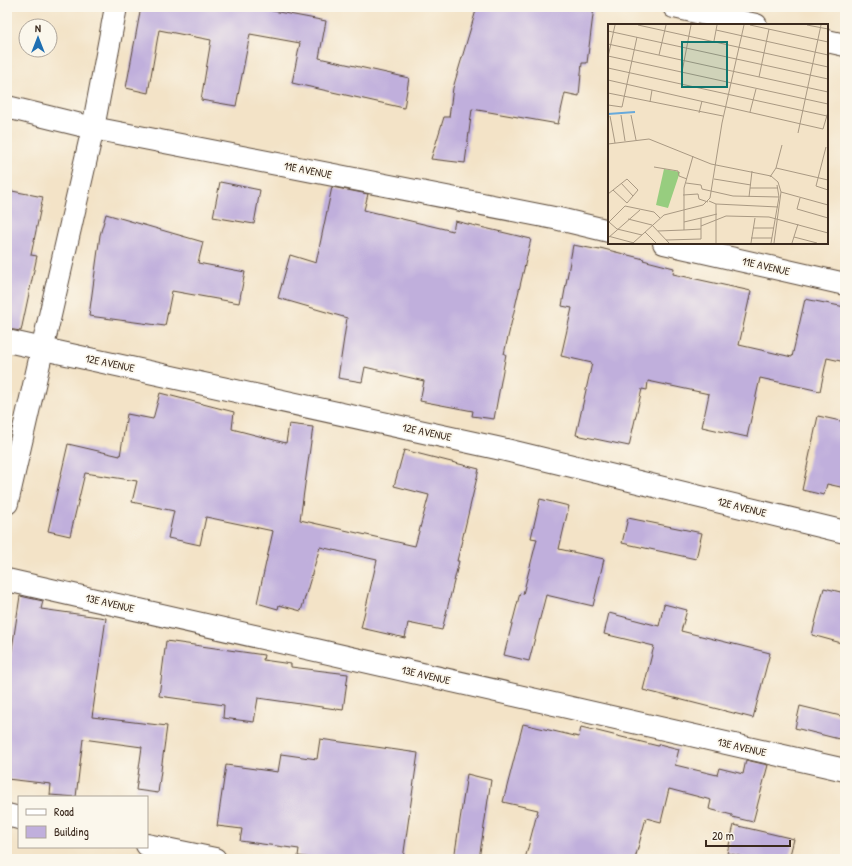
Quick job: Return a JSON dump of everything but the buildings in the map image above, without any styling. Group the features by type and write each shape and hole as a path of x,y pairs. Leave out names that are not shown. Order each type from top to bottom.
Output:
{"street":[{"path":"7,503 93,128 116,7"},
{"path":"674,7 751,24"},
{"path":"828,41 845,44"},
{"name":"11E AVENUE","path":"7,107 93,128 608,230"},
{"name":"11E AVENUE","path":"668,244 845,284"},
{"name":"12E AVENUE","path":"7,341 506,450 845,532"},
{"name":"13E AVENUE","path":"7,580 845,770"},
{"path":"7,815 18,818"},
{"path":"148,845 215,859"}]}
